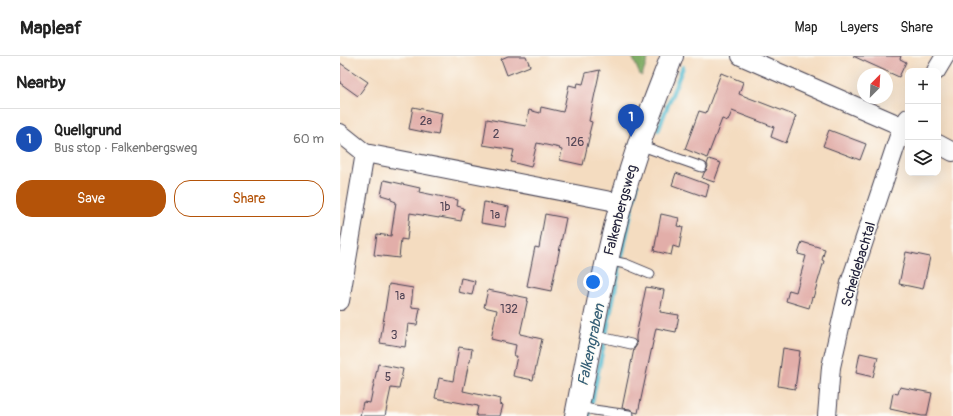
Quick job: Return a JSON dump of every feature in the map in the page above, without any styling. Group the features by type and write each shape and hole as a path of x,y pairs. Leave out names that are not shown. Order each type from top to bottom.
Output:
{"street":[{"name":"Falkenbergsweg","path":"583,410 615,262 622,203 639,145 672,56"},
{"path":"741,56 905,124"},
{"path":"938,68 945,56"},
{"name":"Scheidebachtal","path":"827,416 831,367 850,283 905,127"},
{"path":"340,133 365,153 622,203"},
{"path":"941,146 953,152"},
{"path":"340,301 365,153"}],"lane":[{"path":"639,145 702,168"},
{"path":"615,262 650,274"},
{"path":"600,337 631,344"},
{"path":"583,410 629,415"}],"green space":[{"path":"632,56 649,56 642,76 640,75"}],"building":[{"path":"508,56 526,56 530,66 507,75 501,59"},
{"path":"853,56 901,56 900,59 906,62 899,77 893,74 893,68 879,68"},
{"path":"340,63 368,82 358,96 340,83"},
{"path":"600,70 589,121 592,122 583,165 560,160 562,150 559,149 560,148 537,143 531,167 511,162 514,150 483,145 487,119 526,126 529,110 540,113 541,107 563,112 569,85 577,87 578,83 583,84 586,73"},
{"path":"721,73 743,82 739,94 796,116 786,143 771,137 774,127 732,111 728,121 722,119 707,158 685,149 699,111 706,113"},
{"path":"413,107 442,113 438,135 409,129"},
{"path":"829,130 866,144 860,160 823,146"},
{"path":"709,159 721,163 714,182 702,178 707,169"},
{"path":"676,173 709,185 706,197 672,185"},
{"path":"384,180 420,188 419,192 458,200 457,206 464,208 461,221 410,213 407,240 401,239 399,258 374,255 377,234 391,236 396,202 391,200 391,198 381,195"},
{"path":"484,202 509,207 505,227 481,223"},
{"path":"545,214 566,218 551,291 527,286 535,247 539,248"},
{"path":"661,214 679,218 677,226 683,227 679,248 673,246 671,255 654,251"},
{"path":"802,242 825,249 822,260 824,261 809,308 786,301 789,290 796,292 806,256 798,254"},
{"path":"906,252 930,257 923,289 899,284"},
{"path":"461,278 475,281 472,295 458,292"},
{"path":"389,284 413,288 411,307 420,308 417,325 408,324 405,347 380,343"},
{"path":"646,287 664,290 660,312 679,315 676,332 656,328 638,413 630,409 622,408 634,349 637,345 636,336"},
{"path":"488,290 528,298 520,334 542,339 533,380 513,376 517,356 514,356 516,345 491,339 497,310 484,307"},
{"path":"459,347 472,349 463,391 501,399 500,404 503,405 500,416 476,416 478,406 435,398 439,378 453,381"},
{"path":"783,348 800,351 795,389 778,386"},
{"path":"860,353 878,357 873,377 856,373"},
{"path":"378,364 403,369 399,389 391,388 385,416 360,416 363,402 370,403"},
{"path":"900,387 932,393 927,416 890,409 893,393 898,394"}],"waterway":[{"name":"Falkengraben","path":"658,130 683,67"},
{"name":"Falkengraben","path":"589,416 637,185"}],"place":[{"name":"Quellgrund","path":"631,137"}]}
